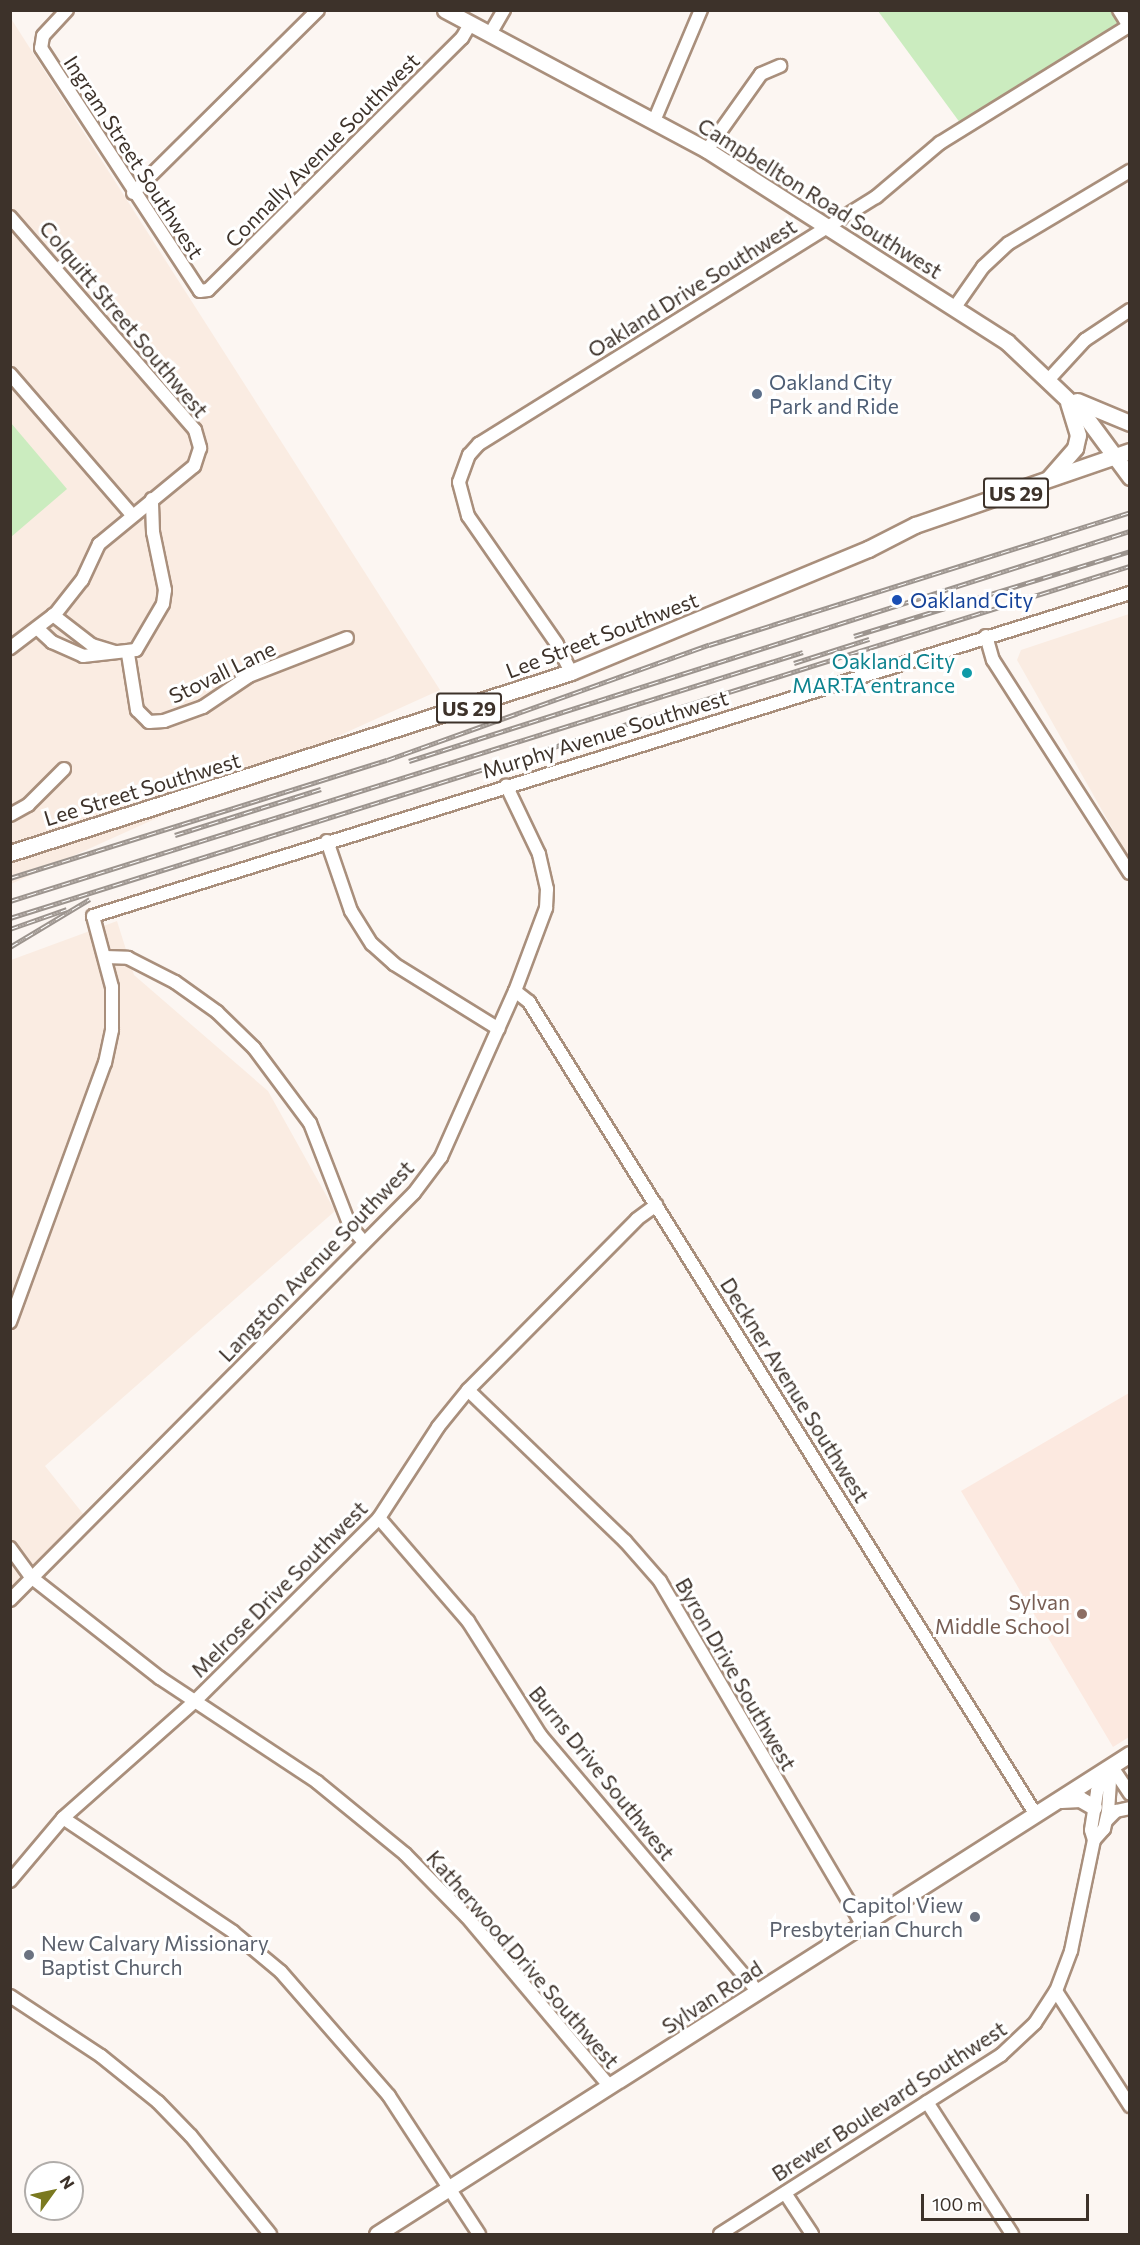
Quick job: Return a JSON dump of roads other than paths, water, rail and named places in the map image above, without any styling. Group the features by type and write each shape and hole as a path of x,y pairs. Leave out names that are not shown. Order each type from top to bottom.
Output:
{"main road":[{"name":"Campbellton Road Southwest","path":"445,10 707,150 1007,342 1050,378 1122,454 1130,477"},
{"path":"1065,394 1106,416 1130,423"},
{"path":"1037,486 1057,471 1075,448 1076,421 1065,394"},
{"name":"Lee Street Southwest","path":"10,853 572,672 868,549 915,525 1037,486 1122,454"},
{"name":"Sylvan Road","path":"377,2235 1130,1754"},
{"path":"1058,1800 1080,1799 1094,1807"}],"street":[{"name":"Ingram Street Southwest","path":"67,10 43,36 41,48 194,286"},
{"path":"133,193 318,10"},
{"path":"490,34 504,10"},
{"path":"654,121 701,10"},
{"path":"1119,10 1129,25"},
{"name":"Connally Avenue Southwest","path":"194,286 208,290 462,38 470,24"},
{"name":"Oakland Drive Southwest","path":"572,672 557,644 468,516 460,489 461,471 479,444 876,197 940,143 1129,25"},
{"path":"707,150 761,74 780,66"},
{"path":"955,307 983,267 1009,243 1130,171"},
{"name":"Colquitt Street Southwest","path":"10,216 195,430 199,451 194,465 152,499"},
{"path":"1050,378 1085,340 1130,310"},
{"path":"10,374 132,515"},
{"path":"10,648 53,615 77,588 99,543 152,499"},
{"path":"37,628 52,642 74,653 93,656 128,654 136,650 163,604 165,590 153,532 152,499"},
{"name":"Murphy Avenue Southwest","path":"105,957 93,916 506,785 1130,593"},
{"path":"53,615 92,645 128,654"},
{"path":"986,636 993,660 1130,873"},
{"name":"Stovall Lane","path":"128,654 137,710 149,722 165,721 203,707 249,676 347,638"},
{"path":"10,814 28,805 64,769"},
{"name":"Langston Avenue Southwest","path":"10,1600 414,1193 441,1157 499,1029 542,926 547,889 540,854 506,785"},
{"path":"327,841 351,911 372,945 394,964 499,1029"},
{"path":"10,1322 105,1062 114,1009 105,957 128,958 175,982 217,1012 254,1048 310,1123 350,1226 364,1242"},
{"name":"Deckner Avenue Southwest","path":"515,991 530,1002 1036,1815"},
{"name":"Melrose Drive Southwest","path":"10,1881 63,1818 194,1702 379,1518 438,1427 468,1390 638,1219 656,1205"},
{"name":"Byron Drive Southwest","path":"468,1390 625,1541 660,1581 863,1925"},
{"name":"Burns Drive Southwest","path":"379,1518 468,1620 541,1736 758,1992"},
{"name":"Katherwood Drive Southwest","path":"10,1548 31,1577 194,1702 318,1782 405,1854 467,1917 610,2087"},
{"path":"1112,1766 1130,1794"},
{"name":"Brewer Boulevard Southwest","path":"1094,1840 1091,1830 1094,1807 1099,1787 1112,1766"},
{"name":"Brewer Boulevard Southwest","path":"720,2235 1014,2045 1035,2023 1056,1991 1071,1951 1094,1840 1106,1821 1112,1792 1112,1766"},
{"path":"1106,1821 1116,1810 1130,1808"},
{"path":"63,1818 232,1932 281,1972 389,2097 451,2188 479,2235"},
{"path":"1056,1991 1130,2106"},
{"path":"10,1996 100,2056 158,2102 191,2136 270,2235"},
{"path":"927,2102 1012,2235"},
{"path":"785,2193 812,2235"}],"railway":[{"path":"10,878 387,760 709,645 1130,512"},
{"path":"409,761 1130,531"},
{"path":"854,636 1130,551"},
{"path":"10,918 1130,566"},
{"path":"794,663 869,639"},
{"path":"10,901 803,652"},
{"path":"175,835 321,789"},
{"path":"10,947 90,899"},
{"path":"10,929 67,909"}],"place":[{"name":"Oakland City Park and Ride","path":"757,394"},
{"name":"Oakland City","path":"897,600"},
{"name":"Oakland City MARTA entrance","path":"967,673"},
{"name":"Sylvan Middle School","path":"1082,1614"},
{"name":"Capitol View Presbyterian Church","path":"975,1917"},
{"name":"New Calvary Missionary Baptist Church","path":"29,1955"}]}
